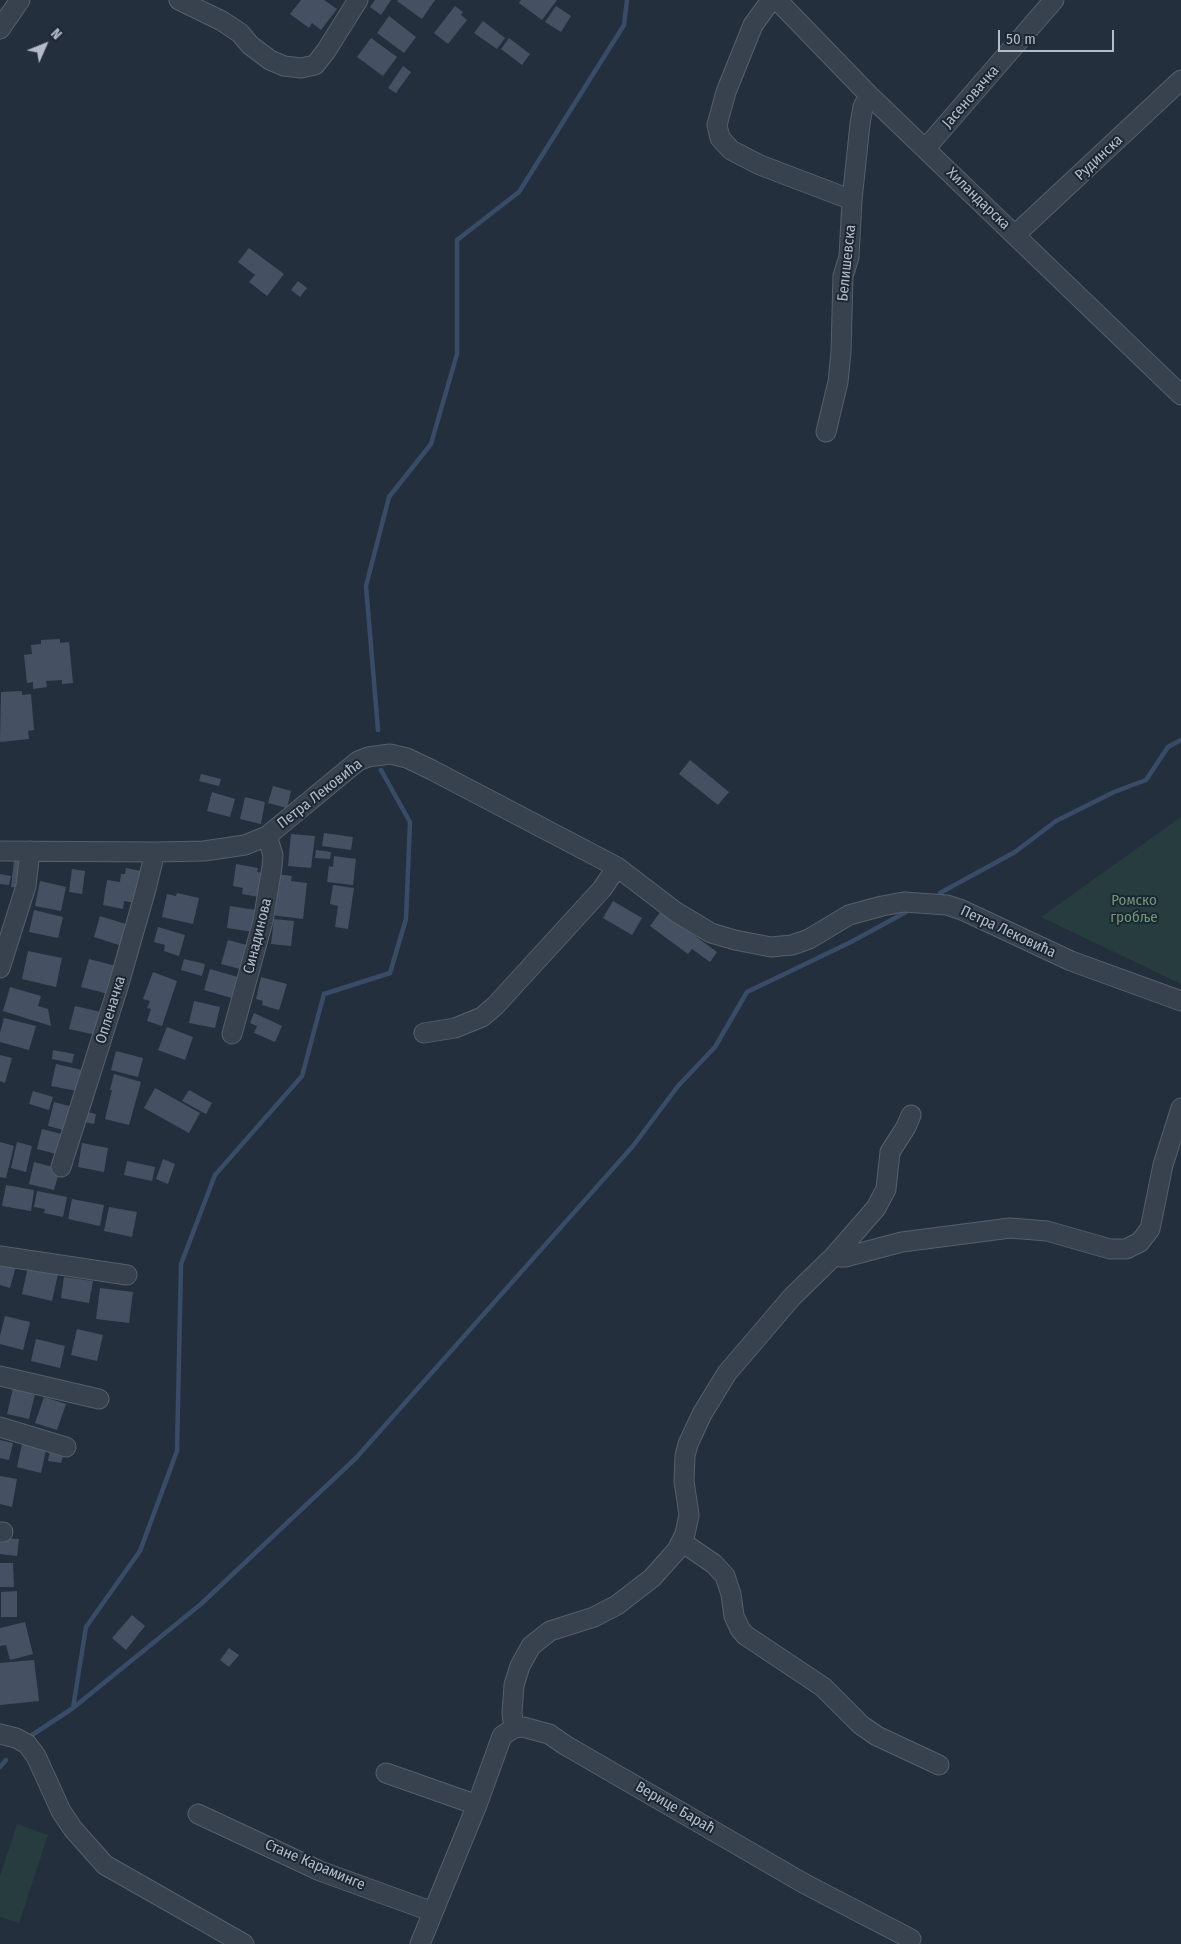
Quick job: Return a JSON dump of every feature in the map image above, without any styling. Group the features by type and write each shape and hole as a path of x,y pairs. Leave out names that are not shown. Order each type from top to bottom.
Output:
{"street":[{"path":"0,29 20,0"},
{"path":"179,0 222,21 270,60 284,66 301,68 315,65 358,0"},
{"path":"771,0 754,25 726,92 717,125 720,138 731,150 760,165 852,200"},
{"name":"Хиландарска","path":"777,0 869,95 1181,395"},
{"name":"Јасеновачка","path":"926,148 1054,0"},
{"name":"Рудинска","path":"1016,235 1181,80"},
{"name":"Белишевска","path":"826,432 838,382 841,352 843,276 849,256 852,200 860,124 869,95"},
{"name":"Петра Лековића","path":"0,851 155,852 230,848 267,836 358,762 368,757 390,754 407,758 432,770 617,867 676,912 712,933 736,940 771,946 792,945 809,940 849,915 882,906 904,902 946,905 962,910 1071,961 1181,1001"},
{"name":"Синадинова","path":"232,1034 264,921 273,855 267,836"},
{"path":"0,968 26,886 30,851"},
{"name":"Опленачка","path":"61,1167 118,987 155,852"},
{"path":"424,1033 455,1028 482,1017 495,1006 602,889 617,867"},
{"path":"836,1255 845,1257 902,1242 1010,1228 1047,1231 1110,1249 1126,1249 1134,1246 1140,1242 1150,1228 1163,1165 1181,1108"},
{"path":"420,1944 477,1805 502,1736 514,1728 512,1713 514,1685 520,1666 531,1646 550,1631 594,1617 622,1601 652,1578 665,1565 682,1542 689,1515 684,1481 685,1456 688,1444 702,1414 727,1373 792,1297 836,1255 882,1199 888,1180 890,1152 906,1127 911,1115"},
{"path":"0,1256 127,1275"},
{"path":"0,1376 99,1399"},
{"path":"0,1427 66,1447"},
{"path":"682,1542 714,1564 725,1576 729,1585 736,1623 745,1635 823,1687 861,1725 877,1736 939,1765"},
{"name":"Верице Бараћ","path":"514,1728 535,1729 549,1734 806,1884 911,1939"},
{"path":"0,1734 16,1738 27,1744 36,1756 61,1811 73,1830 105,1865 244,1944"},
{"path":"386,1773 477,1805"},
{"name":"Стане Караминге","path":"198,1814 320,1870 433,1912"}],"green space":[{"name":"Ромско гробље","path":"1181,817 1181,984 1041,917"},
{"path":"17,1824 48,1835 19,1923 0,1917 0,1876"}],"building":[{"path":"301,0 324,0 337,9 321,30 312,23 309,28 290,14"},
{"path":"375,0 391,0 381,15 370,7"},
{"path":"398,0 435,0 422,19"},
{"path":"521,0 557,0 542,20 519,3"},
{"path":"455,6 463,12 461,15 467,20 448,44 434,33"},
{"path":"556,6 571,16 561,32 545,22"},
{"path":"389,16 416,37 404,53 377,33"},
{"path":"483,21 505,38 497,49 474,33"},
{"path":"371,38 397,57 383,76 357,57"},
{"path":"509,38 530,54 522,65 501,49"},
{"path":"403,66 411,72 396,93 388,88"},
{"path":"249,248 284,274 267,296 249,282 255,275 238,262"},
{"path":"298,281 307,288 300,297 291,290"},
{"path":"60,639 60,643 69,642 73,683 62,684 62,680 46,681 47,687 33,689 33,682 27,683 24,655 32,654 31,645 41,644 41,640"},
{"path":"22,691 22,695 31,694 34,730 28,731 29,739 0,742 1,692"},
{"path":"690,760 729,792 718,805 679,774"},
{"path":"201,774 221,779 219,786 199,781"},
{"path":"273,786 291,791 287,808 268,803"},
{"path":"212,792 235,799 230,817 207,811"},
{"path":"245,797 265,802 261,824 240,819"},
{"path":"324,833 353,837 351,850 322,846"},
{"path":"291,834 315,836 311,868 288,866"},
{"path":"316,850 331,852 330,859 315,858"},
{"path":"334,856 356,859 353,885 327,882 329,866 333,867"},
{"path":"14,861 24,862 21,888 11,887"},
{"path":"236,864 258,868 257,872 263,873 259,897 242,894 243,888 233,886"},
{"path":"126,868 141,871 135,903 124,901 123,909 103,905 107,880 120,882 121,874 125,874"},
{"path":"72,869 85,871 82,894 69,892"},
{"path":"0,874 11,876 9,885 0,884"},
{"path":"277,874 292,876 291,881 307,883 303,919 271,915"},
{"path":"40,881 66,887 61,911 35,906"},
{"path":"333,885 354,888 348,929 335,927 338,906 330,904"},
{"path":"177,893 199,898 193,924 162,917 167,894 176,896"},
{"path":"613,901 642,918 632,935 603,918"},
{"path":"230,906 256,910 253,932 227,928"},
{"path":"34,910 63,917 58,938 29,932"},
{"path":"661,911 717,952 710,962 692,949 688,954 650,926"},
{"path":"100,916 132,926 125,947 94,937"},
{"path":"274,919 294,921 291,946 271,944"},
{"path":"158,927 185,935 179,956 164,951 165,945 154,942"},
{"path":"228,940 250,946 244,970 221,964"},
{"path":"28,951 62,958 56,987 22,979"},
{"path":"89,959 116,966 108,994 81,987"},
{"path":"184,959 205,964 202,976 181,970"},
{"path":"210,969 241,978 235,999 204,990"},
{"path":"153,972 177,981 162,1026 147,1021 151,1009 147,1008 150,1001 143,999"},
{"path":"261,977 287,984 279,1010 262,1005 263,1001 256,999"},
{"path":"10,987 41,996 38,1006 48,1009 51,1026 3,1011"},
{"path":"194,1001 220,1007 215,1028 189,1023"},
{"path":"75,1006 101,1012 96,1035 69,1029"},
{"path":"254,1013 282,1026 275,1042 254,1033 257,1026 250,1023"},
{"path":"4,1018 36,1026 29,1050 0,1042"},
{"path":"167,1027 193,1037 185,1060 158,1050"},
{"path":"53,1050 74,1054 72,1063 52,1059"},
{"path":"116,1051 143,1058 138,1077 111,1070"},
{"path":"0,1055 12,1058 5,1083 0,1081"},
{"path":"56,1064 82,1070 77,1091 51,1086"},
{"path":"114,1074 141,1082 129,1125 105,1119"},
{"path":"155,1088 200,1113 189,1133 144,1108"},
{"path":"189,1090 212,1103 206,1114 182,1101"},
{"path":"33,1091 53,1097 49,1110 29,1104"},
{"path":"54,1102 73,1107 67,1131 48,1126"},
{"path":"87,1112 96,1114 94,1124 85,1122"},
{"path":"42,1129 65,1135 60,1155 37,1149"},
{"path":"0,1142 14,1146 6,1178 0,1177"},
{"path":"17,1142 32,1146 26,1172 11,1168"},
{"path":"82,1143 108,1148 104,1172 78,1167"},
{"path":"163,1159 175,1164 168,1184 156,1179"},
{"path":"127,1161 155,1167 152,1181 124,1175"},
{"path":"34,1162 60,1169 54,1190 29,1184"},
{"path":"6,1185 34,1190 31,1211 2,1206"},
{"path":"37,1191 67,1197 63,1217 44,1213 45,1209 34,1207"},
{"path":"72,1199 104,1205 100,1226 68,1219"},
{"path":"109,1207 137,1212 132,1237 104,1231"},
{"path":"0,1262 16,1266 10,1288 0,1285"},
{"path":"28,1267 58,1274 52,1301 22,1294"},
{"path":"64,1277 93,1281 89,1303 61,1298"},
{"path":"100,1288 133,1292 129,1323 96,1319"},
{"path":"5,1316 30,1322 23,1350 0,1344"},
{"path":"77,1329 103,1335 97,1361 71,1355"},
{"path":"36,1339 65,1346 60,1368 31,1361"},
{"path":"13,1388 35,1394 29,1419 7,1414"},
{"path":"44,1397 66,1404 57,1430 35,1423"},
{"path":"0,1440 13,1443 9,1460 0,1458"},
{"path":"22,1444 46,1450 41,1473 17,1467"},
{"path":"50,1450 64,1453 61,1463 48,1461"},
{"path":"0,1476 17,1479 12,1507 0,1504"},
{"path":"0,1538 19,1539 17,1556 0,1554"},
{"path":"0,1563 13,1563 14,1587 0,1587"},
{"path":"17,1591 17,1617 1,1617 1,1592"},
{"path":"132,1615 145,1626 126,1650 112,1638"},
{"path":"25,1622 33,1654 10,1660 6,1645 0,1646 0,1628"},
{"path":"229,1648 239,1655 229,1667 220,1660"},
{"path":"34,1660 39,1701 0,1705 0,1663"}],"waterway":[{"path":"378,730 366,586 389,497 431,444 457,354 457,240 519,192 624,25 627,0"},
{"path":"940,893 1015,852 1056,821 1114,792 1146,780 1168,747 1181,740"},
{"path":"73,1708 86,1627 140,1551 177,1451 181,1264 215,1175 302,1076 324,994 390,973 406,919 410,822 381,770"},
{"path":"32,1735 73,1708 201,1604 356,1458 633,1146 678,1086 715,1047 747,992 851,942 906,912"},
{"path":"0,1767 6,1760"}]}
